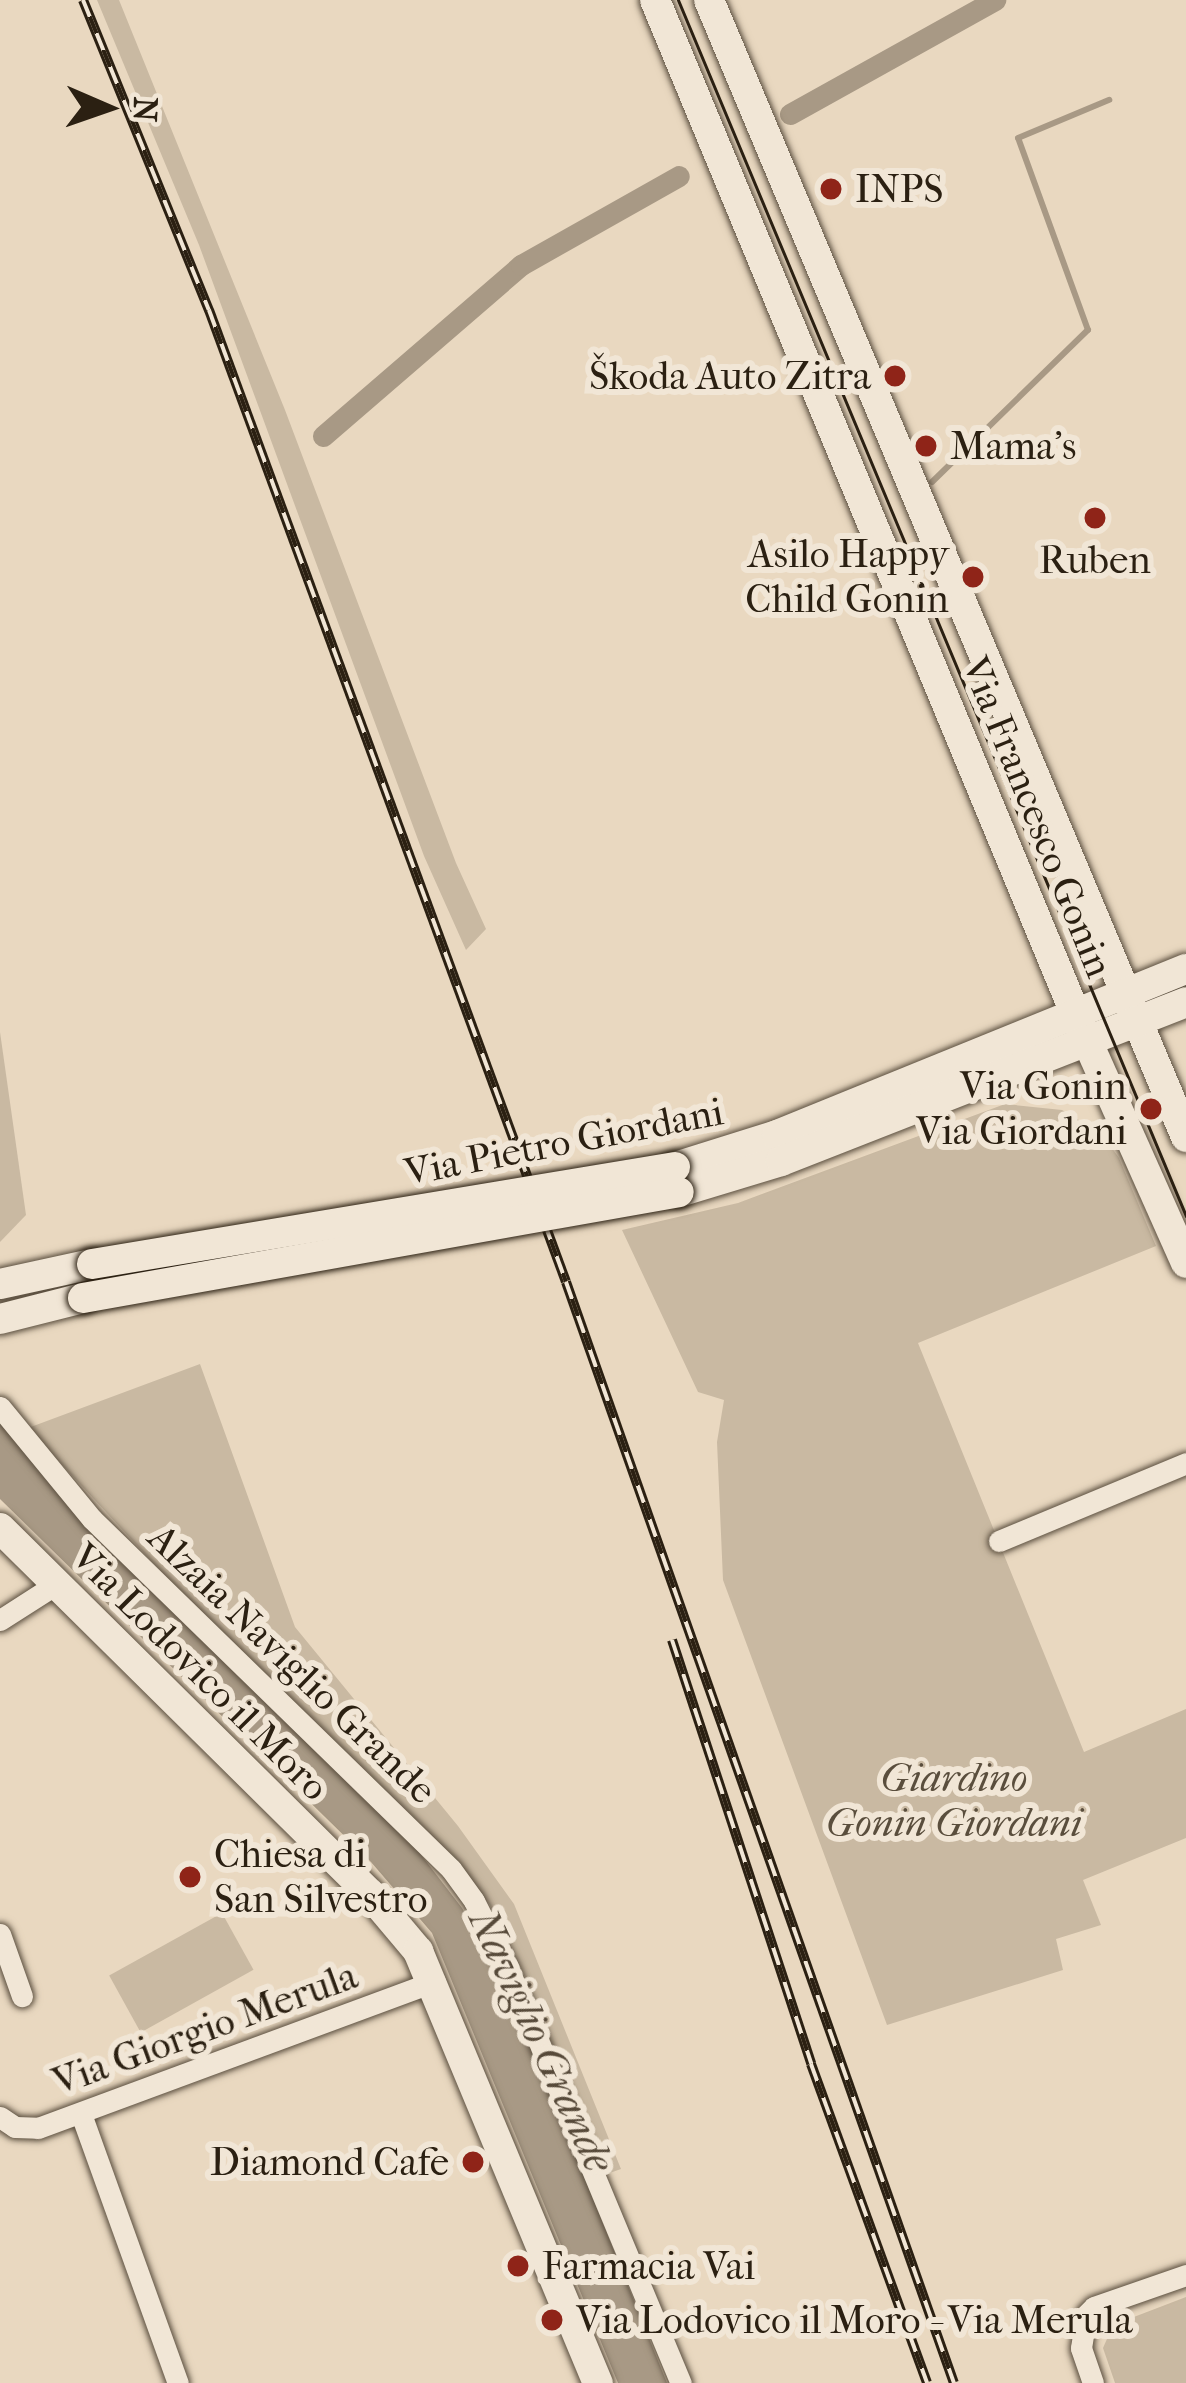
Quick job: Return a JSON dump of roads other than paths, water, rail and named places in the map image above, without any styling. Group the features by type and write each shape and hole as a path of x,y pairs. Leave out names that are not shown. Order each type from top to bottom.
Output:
{"street":[{"name":"Via Francesco Gonin","path":"656,0 1082,1031 1186,1263"},
{"name":"Via Francesco Gonin","path":"710,0 1186,1138"},
{"name":"Via Pietro Giordani","path":"1133,1010 1186,969"},
{"name":"Via Pietro Giordani","path":"0,1318 677,1180 777,1136 1133,1010 1186,1002"},
{"name":"Via Pietro Giordani","path":"0,1284 59,1269 677,1180"},
{"name":"Alzaia Naviglio Grande","path":"0,1407 92,1519 426,1844 474,1901 508,1968 681,2383"},
{"path":"999,1541 1186,1462"},
{"name":"Via Lodovico il Moro","path":"0,1528 370,1894 418,1951 435,1981 598,2383"},
{"path":"0,1619 56,1584"},
{"path":"0,1934 22,1996"},
{"name":"Via Giorgio Merula","path":"0,2117 15,2127 38,2128 435,1981"},
{"path":"80,2114 178,2383"},
{"path":"1093,2383 1081,2348 1086,2315 1094,2307 1186,2275"}],"waterway":[{"path":"790,114 995,0"},
{"path":"932,482 1088,330 1018,138 1109,100"},
{"path":"323,436 521,265 679,176"}],"tram line":[{"path":"678,0 1186,1216"}],"railway":[{"path":"83,0 209,310 566,1282 954,2383"},
{"path":"672,1640 811,2064 927,2383"}],"place":[{"name":"INPS","path":"831,189"},
{"name":"Škoda Auto Zitra","path":"895,376"},
{"name":"Mama's","path":"926,446"},
{"name":"Ruben","path":"1095,518"},
{"name":"Asilo Happy Child Gonin","path":"973,577"},
{"name":"Via Gonin Via Giordani","path":"1151,1109"},
{"name":"Chiesa di San Silvestro","path":"190,1877"},
{"name":"Diamond Cafe","path":"473,2162"},
{"name":"Farmacia Vai","path":"518,2266"},
{"name":"Via Lodovico il Moro - Via Merula","path":"552,2320"}],"park label":[{"name":"Giardino Gonin Giordani","path":"954,1802"}],"water label":[{"name":"Naviglio Grande","path":"540,2041"}]}
